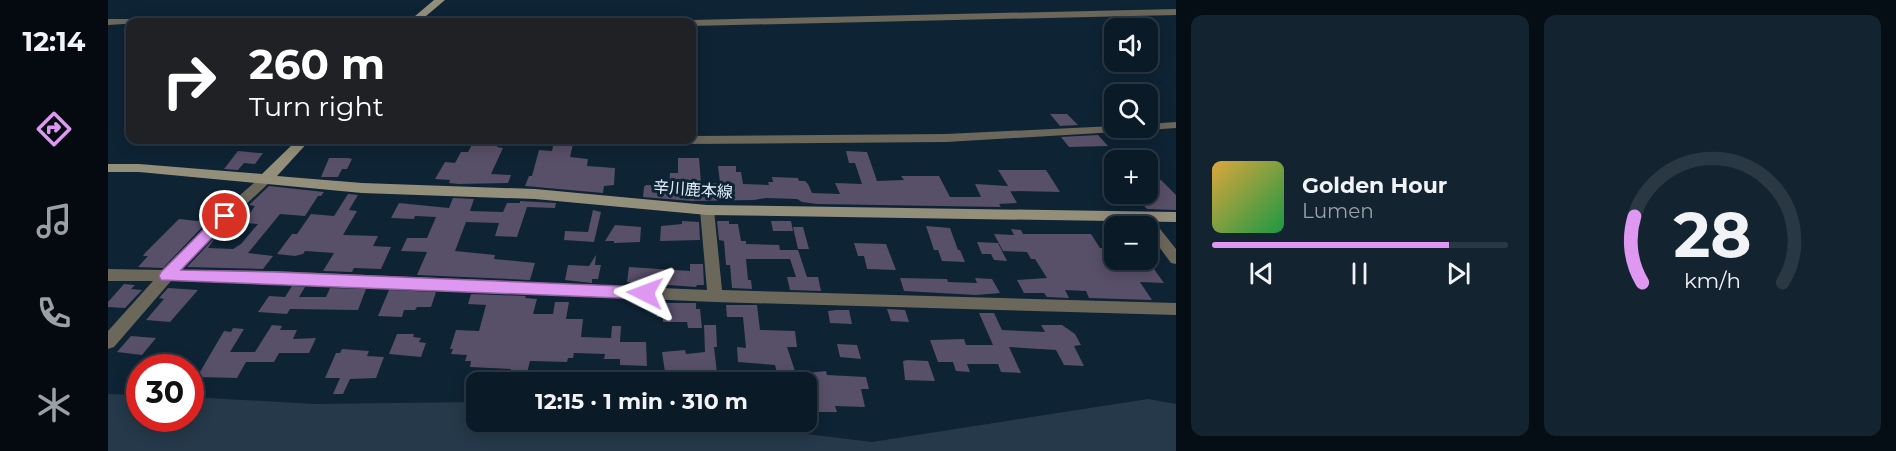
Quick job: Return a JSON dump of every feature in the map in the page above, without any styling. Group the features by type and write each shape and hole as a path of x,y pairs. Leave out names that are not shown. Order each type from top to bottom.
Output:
{"main road":[{"path":"418,18 440,0"},
{"path":"265,180 300,144"},
{"name":"辛川鹿本線","path":"108,168 139,168 362,188 535,194 706,210 1104,217"},
{"name":"辛川鹿本線","path":"1158,218 1176,217"}],"street":[{"path":"696,23 1176,12"},
{"path":"108,22 126,22"},
{"path":"1158,126 1176,125"},
{"path":"696,140 946,138 1104,130"},
{"path":"108,342 166,276 239,201 265,180"},
{"path":"706,210 715,296"},
{"path":"1158,236 1176,259"},
{"path":"108,275 275,278 715,296 1176,309"}],"shaded area":[{"path":"108,394 126,395 126,432 204,432 204,398 315,404 466,402 466,432 790,432 872,442 1148,399 1176,404 1176,451 108,451"}],"building":[{"path":"1050,114 1067,114 1078,125 1060,126"},
{"path":"1098,135 1108,146 1069,147 1061,137"},
{"path":"472,144 498,144 497,147 503,148 491,174 511,175 508,183 458,184 449,183 450,180 435,179 445,162 455,163 461,152 468,152"},
{"path":"573,144 570,157 588,159 587,166 615,168 614,185 604,186 603,193 525,186 529,176 532,176 539,150 552,151 553,146"},
{"path":"238,151 263,153 255,164 244,163 238,170 224,169"},
{"path":"846,151 867,152 877,181 904,180 901,176 939,176 950,197 981,197 975,184 1008,186 998,170 1046,170 1060,192 1010,191 1017,203 999,204 1001,207 817,204 797,199 766,198 692,201 643,197 646,185 669,186 670,173 678,173 678,158 699,158 701,183 720,183 718,166 736,166 736,172 741,172 743,184 769,185 768,182 773,182 772,177 798,178 799,181 805,181 808,184 812,193 840,194 835,183 862,184 855,163 849,163"},
{"path":"329,158 352,159 347,169 342,169 338,177 321,177"},
{"path":"1158,180 1161,180 1176,195 1176,210 1147,209 1142,204 1158,204"},
{"path":"269,186 324,192 318,196 305,216 280,214 248,253 273,256 263,269 187,267 218,234 208,248 233,249 241,244 258,224 243,223 255,206 249,205"},
{"path":"348,194 358,195 349,210 357,211 343,235 378,236 373,246 391,247 381,269 354,268 352,272 323,271 334,253 305,251 295,256 277,254 292,234 297,234 311,214 334,216"},
{"path":"453,198 474,199 470,211 503,212 507,203 520,203 520,201 556,203 555,208 527,207 517,237 495,236 499,223 466,222 455,251 495,255 494,259 535,263 530,280 417,275 427,252 401,251 407,238 427,238 436,217 391,218 399,203 449,208"},
{"path":"593,210 601,212 594,242 564,240 565,231 588,232"},
{"path":"179,219 207,222 163,268 138,267 148,256 143,256 145,253"},
{"path":"682,221 699,222 700,240 660,241 661,226 682,224"},
{"path":"717,221 738,224 741,241 746,241 746,244 779,245 780,250 798,250 807,277 818,277 821,291 790,290 787,277 796,277 790,259 746,259 748,280 751,280 752,289 732,288 730,265 726,265 724,241 719,240"},
{"path":"771,221 791,221 793,231 773,231"},
{"path":"615,225 641,227 640,242 605,241"},
{"path":"926,226 950,228 965,262 942,261 938,250 934,250"},
{"path":"793,227 803,227 809,249 798,249"},
{"path":"1011,229 1021,230 1023,234 1091,234 1100,248 1104,248 1104,270 1155,270 1164,283 1140,282 1152,300 1089,298 1086,291 1065,290 1069,298 1047,297 1044,293 1024,293 1017,280 1047,278 1035,259 1031,259 1027,252 1003,251 994,234 1014,235"},
{"path":"977,242 998,243 1007,261 994,260 991,254 982,254"},
{"path":"854,243 886,244 896,270 867,269 864,256 858,256"},
{"path":"596,255 595,265 601,265 598,279 592,279 592,283 565,280 568,265 589,266"},
{"path":"690,264 703,264 704,285 696,287 627,282 629,267 690,271"},
{"path":"900,278 947,279 948,282 977,283 975,278 992,279 1000,293 976,295 904,291"},
{"path":"124,284 135,285 131,289 142,290 125,308 108,307 108,302"},
{"path":"292,286 305,287 299,297 326,297 330,288 366,289 358,310 290,309 287,314 258,312 269,296 285,297"},
{"path":"168,288 198,290 170,322 146,320 164,299 159,298"},
{"path":"389,290 436,292 431,307 404,310 402,317 378,316"},
{"path":"471,294 526,296 525,298 537,299 533,314 553,314 555,302 569,302 566,319 583,319 581,337 611,338 612,326 621,326 620,342 646,342 647,366 620,365 620,359 604,359 605,354 574,353 573,358 568,358 567,362 530,361 527,372 470,367 471,361 465,361 467,355 451,354 453,349 450,349 456,330 479,331 486,305 468,304"},
{"path":"655,303 696,303 696,309 700,309 702,328 688,328 687,322 663,322 663,317 657,317"},
{"path":"726,305 757,305 760,330 795,331 797,347 787,347 795,372 777,372 775,365 738,362 737,347 746,348 743,317 727,317"},
{"path":"887,309 905,310 909,322 891,321"},
{"path":"849,310 852,324 830,323 828,311"},
{"path":"979,313 994,313 1002,330 1045,332 1041,325 1062,325 1075,334 1081,345 1074,346 1084,366 1064,365 1056,350 1009,347 1021,373 1001,372 998,364 967,364 970,372 956,371 953,362 938,362 930,340 964,339 966,345 993,345"},
{"path":"272,325 282,326 280,330 297,330 293,339 316,338 309,353 279,353 274,362 246,362 237,378 204,377 204,365 224,331 231,332 233,328 244,329 230,352 255,352"},
{"path":"704,325 716,325 717,347 714,347 717,372 688,372 688,370 665,372 662,352 685,350 686,354 705,352"},
{"path":"397,334 414,334 413,337 421,338 419,342 426,343 421,357 389,354"},
{"path":"131,336 156,338 143,354 117,352"},
{"path":"837,344 857,345 861,359 840,357"},
{"path":"342,349 369,351 367,356 384,357 376,378 350,379 343,394 333,394 340,378 325,378 336,353 340,353"},
{"path":"903,361 928,361 935,381 905,380"},
{"path":"826,371 827,375 866,377 869,389 861,389 865,407 835,406 837,412 817,412 816,372"}],"route":[{"path":"225,216 166,276 275,278 645,293"}]}
